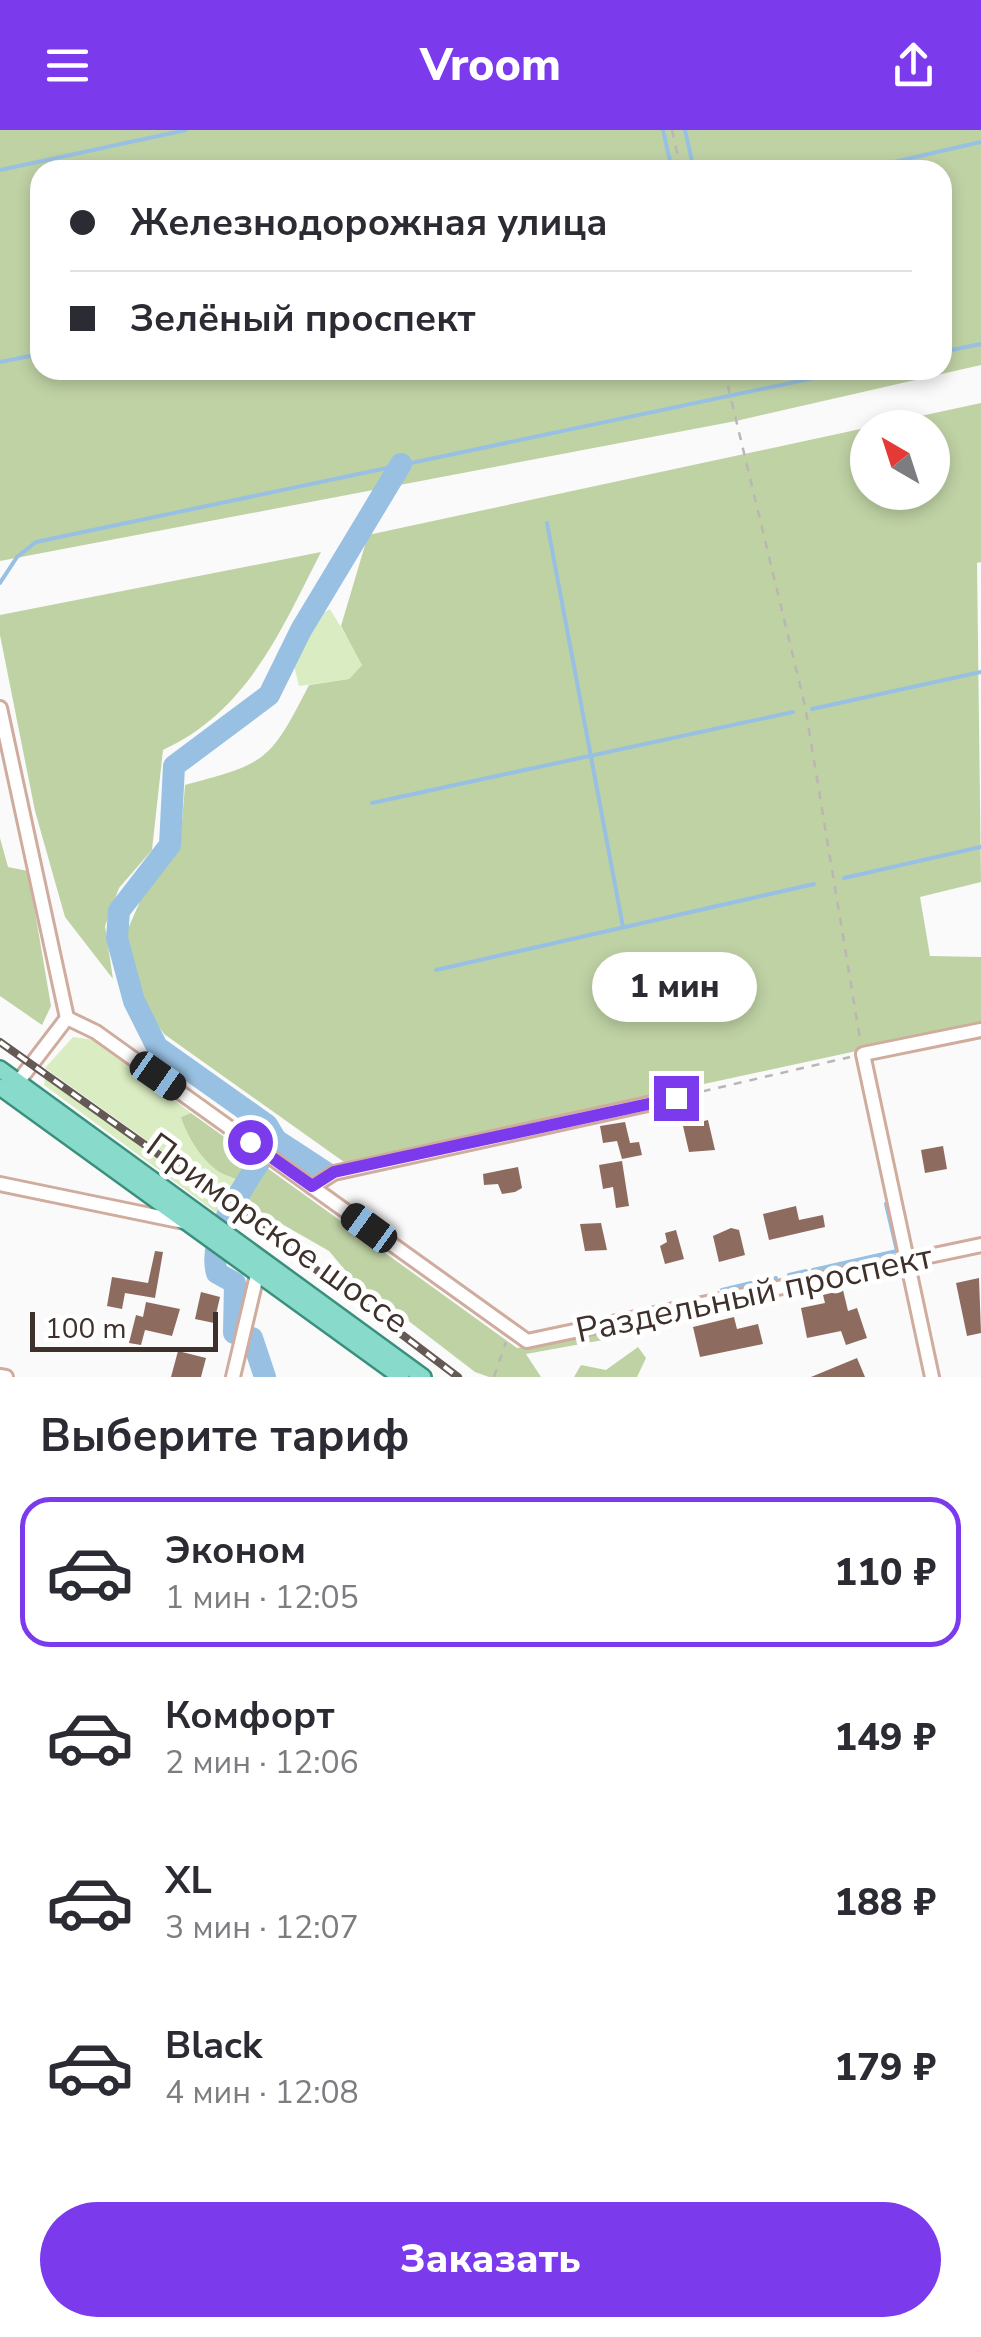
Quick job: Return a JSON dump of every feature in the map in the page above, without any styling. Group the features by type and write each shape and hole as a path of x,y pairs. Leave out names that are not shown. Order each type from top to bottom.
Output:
{"main road":[{"name":"Приморское шоссе","path":"0,1069 217,1234 424,1377"},
{"name":"Приморское шоссе","path":"0,1087 191,1224 217,1234 258,1271 401,1377"}],"street":[{"path":"0,708 65,991 67,1018 18,1082"},
{"path":"67,1018 96,1032 312,1186 334,1172 676,1098"},
{"path":"932,1377 862,1054 981,1030"},
{"path":"0,1184 191,1224"},
{"name":"Раздельный проспект","path":"312,1186 528,1341 978,1246"},
{"path":"978,1246 981,1262"},
{"path":"232,1377 258,1271"}],"path":[{"path":"672,130 679,160"},
{"path":"676,1098 862,1054 804,706 726,380"},
{"path":"494,1377 503,1353"}],"green space":[{"path":"0,130 981,130 981,365 952,372 952,160 30,160 30,380 915,380 736,421 0,561"},
{"path":"981,403 981,562 977,563 981,882 920,897 930,956 981,957 981,1024 344,1162 164,1034 140,999 123,940 141,899 180,847 185,785 234,771 264,755 285,730 309,685 349,679 362,665 341,626 368,535 850,431 850,510 950,510 948,410"},
{"path":"321,552 276,639 240,691 218,714 163,750 152,850 119,888 105,926 113,979 65,917 35,811 0,635 0,615"},
{"path":"330,609 363,664 349,679 299,686 287,636"},
{"path":"0,838 8,867 28,871 51,1006 42,1025 0,996"},
{"path":"73,1037 95,1040 191,1113 181,1117 219,1171 238,1179 242,1189 236,1204 45,1068"},
{"path":"45,1077 230,1211 225,1219 44,1085"},
{"path":"191,1113 517,1348 656,1324 658,1330 526,1354 541,1377 489,1377 475,1372 350,1276 329,1251 242,1201 242,1184 212,1166 191,1139 181,1117"},
{"path":"638,1347 646,1358 637,1377 574,1377 581,1365 606,1370"}],"building":[{"path":"708,1120 715,1150 689,1152 683,1126"},
{"path":"625,1122 630,1143 639,1142 642,1155 622,1159 617,1141 603,1143 600,1126"},
{"path":"943,1146 947,1169 925,1173 921,1150"},
{"path":"622,1161 629,1206 616,1208 613,1187 603,1189 599,1165"},
{"path":"518,1167 522,1188 515,1192 502,1194 498,1184 484,1185 483,1174"},
{"path":"796,1206 799,1220 823,1215 825,1227 769,1240 763,1214"},
{"path":"601,1223 607,1250 585,1251 580,1224"},
{"path":"731,1228 739,1230 745,1255 719,1262 713,1236"},
{"path":"676,1230 684,1259 665,1264 660,1246 667,1242 665,1233"},
{"path":"155,1251 163,1252 155,1298 125,1293 122,1309 107,1306 112,1277 148,1283"},
{"path":"979,1278 981,1333 967,1336 956,1283"},
{"path":"843,1290 848,1311 857,1308 867,1338 846,1345 841,1331 807,1338 801,1308 825,1303 823,1295"},
{"path":"201,1292 220,1297 214,1323 195,1319"},
{"path":"146,1302 180,1309 172,1336 145,1330 141,1345 129,1343 136,1315 143,1317"},
{"path":"734,1317 737,1329 758,1324 763,1344 700,1357 693,1327"},
{"path":"178,1351 206,1358 201,1377 171,1377"},
{"path":"857,1358 865,1377 811,1377"}],"waterway":[{"path":"46,160 186,130"},
{"path":"663,130 670,160"},
{"path":"685,130 692,160"},
{"path":"903,160 981,142"},
{"path":"0,170 30,164"},
{"path":"952,350 981,344"},
{"path":"0,362 30,356"},
{"path":"0,583 17,557 36,542 805,380"},
{"path":"325,1172 276,1140 267,1125 157,1047 134,1001 117,938 119,911 170,845 174,766 269,695 301,630 401,464"},
{"path":"547,523 623,927"},
{"path":"812,709 981,672"},
{"path":"372,803 793,712"},
{"path":"844,878 981,847"},
{"path":"436,970 814,884"},
{"path":"260,1161 228,1214 215,1259 217,1273 235,1283 234,1333 252,1338 265,1377"},
{"path":"813,1270 897,1251 886,1204"},
{"path":"789,1275 806,1271"},
{"path":"761,1282 776,1278"},
{"path":"722,1290 751,1283"}],"railway":[{"path":"0,1042 244,1215 458,1377"}],"route":[{"path":"250,1142 312,1186 334,1172 676,1098"}]}
